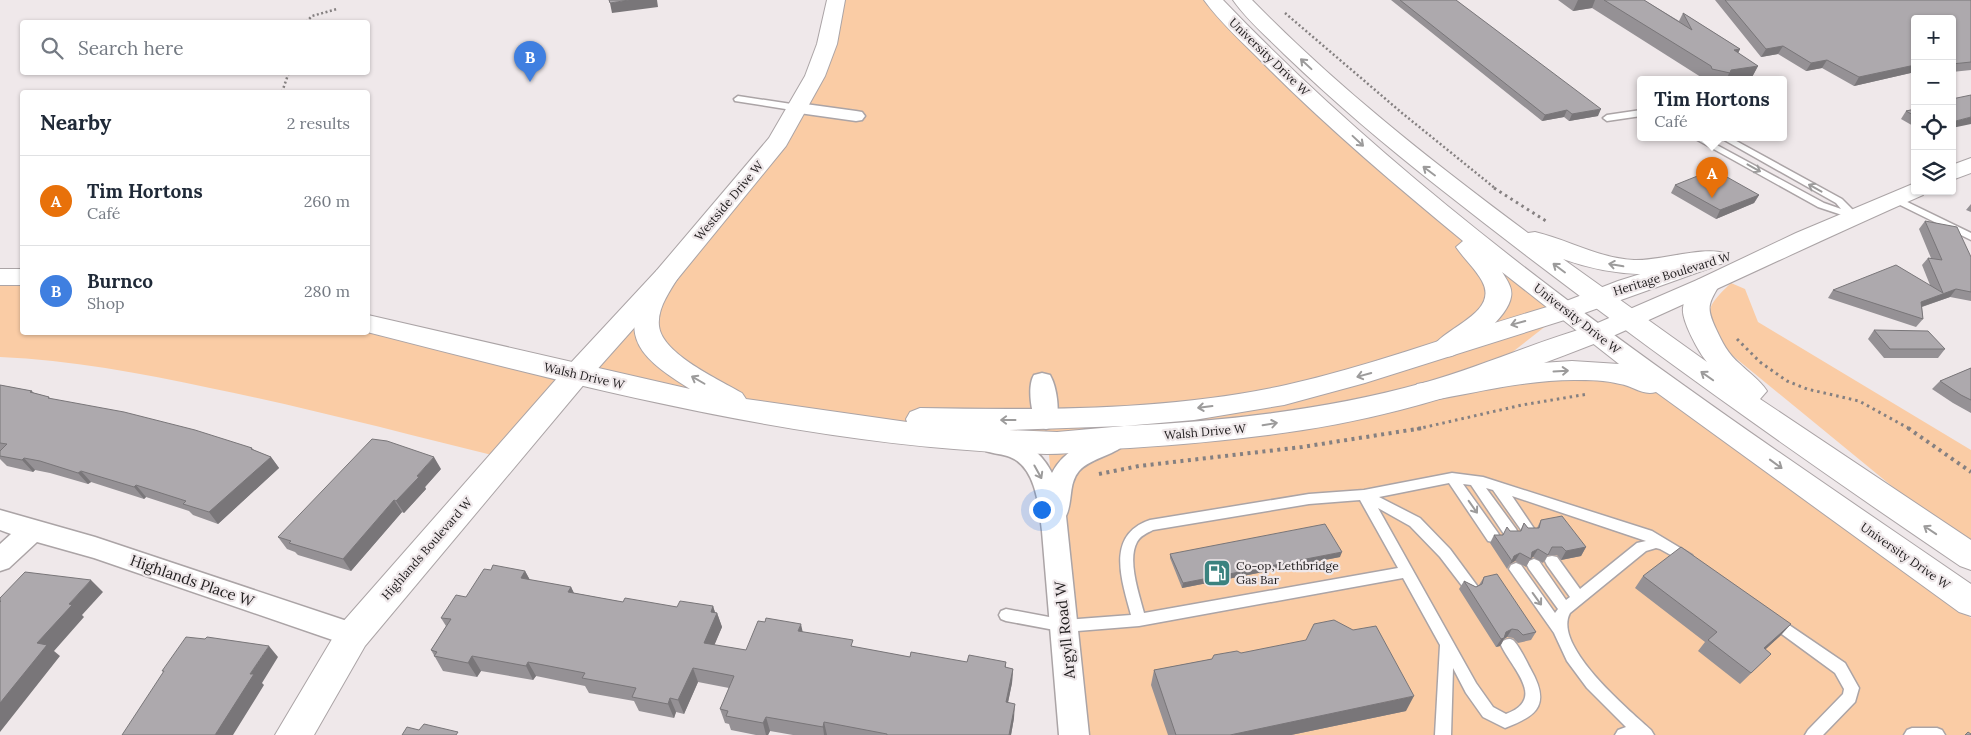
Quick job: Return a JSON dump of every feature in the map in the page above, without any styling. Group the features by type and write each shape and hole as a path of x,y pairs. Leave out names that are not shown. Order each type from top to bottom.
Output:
{"main road":[{"name":"Westside Drive W","path":"576,375 666,276 778,141 815,76 827,44 836,0"},
{"name":"University Drive W","path":"1213,0 1275,64 1373,155 1566,311 1595,334 1971,602"},
{"name":"University Drive W","path":"1242,0 1345,100 1420,164 1614,309 1862,484 1971,557"},
{"path":"1956,171 1971,165"},
{"name":"Heritage Boulevard W","path":"1614,309 1706,286 1805,238 1905,194"},
{"path":"1434,206 1492,276 1498,289 1499,300 1492,312 1445,348"},
{"name":"Heritage Boulevard W","path":"1490,217 1553,246 1610,264 1647,268 1761,250 1805,238"},
{"path":"1614,309 1702,272 1716,258"},
{"path":"666,276 649,307 645,328 657,351 681,370 755,413"},
{"path":"0,277 20,277"},
{"path":"1706,286 1698,298 1695,311 1711,349 1728,369 1862,484"},
{"name":"Walsh Drive W","path":"803,420 1046,420 1147,415 1282,395 1384,369 1507,326 1566,311 1614,309"},
{"name":"Walsh Drive W","path":"370,324 576,375 755,413 913,436 1052,443 1240,429 1318,417 1399,400 1506,366 1595,334 1614,309"},
{"path":"1427,391 1556,371 1616,371 1639,378 1737,436"},
{"name":"Highlands Boulevard W","path":"294,735 352,635 576,375"},
{"path":"1863,526 1971,618"}],"street":[{"path":"798,108 856,116"},
{"path":"1042,381 1046,420"},
{"path":"1054,526 1058,488 1063,474 1071,463 1083,453 1125,437"},
{"path":"966,440 1022,451 1032,460 1044,482 1054,526"},
{"name":"Highlands Place W","path":"0,520 31,532 107,551 186,580 352,635"},
{"name":"Argyll Road W","path":"1054,526 1074,735"},
{"path":"0,560 31,532"}],"lane":[{"path":"738,99 798,108"},
{"path":"1607,118 1637,114"},
{"path":"1703,141 1821,205 1854,216"},
{"path":"1729,141 1839,201 1854,216"},
{"path":"1905,194 1971,238"},
{"path":"1452,478 1493,537"},
{"path":"1139,620 1126,563 1128,545 1135,534 1150,525 1309,498 1364,495 1452,478 1474,480 1498,487 1647,535 1668,546 1701,569"},
{"path":"1474,480 1511,533"},
{"path":"1498,487 1529,530"},
{"path":"1364,495 1471,688 1488,712 1505,721 1521,717 1533,704 1533,687 1508,644"},
{"path":"1364,495 1415,522 1446,553 1471,587"},
{"path":"1559,629 1560,618 1565,609 1642,547 1656,543 1668,546"},
{"path":"1552,561 1579,598"},
{"path":"1534,565 1565,609"},
{"path":"1516,569 1559,629 1572,657 1592,683 1643,733"},
{"path":"1006,616 1065,626 1139,620 1406,572"},
{"path":"1758,609 1840,668 1849,679 1852,688 1850,697 1813,735"},
{"path":"1443,735 1446,644"},
{"path":"1623,735 1643,733"},
{"path":"1912,735 1937,735"}],"path":[{"path":"308,20 312,16 337,9"},
{"path":"1284,11 1372,88 1472,170 1513,201 1550,223"},
{"path":"283,90 288,75"},
{"path":"1704,331 1734,335 1749,353 1788,382 1807,390 1864,402 1971,472"}],"shaded area":[{"path":"836,0 1213,0 1238,27 1565,311 1510,354 1437,380 1639,378 1863,527 1971,618 1971,735 1074,735 1047,433 962,432 576,375 798,108"},
{"path":"0,277 20,277 20,335 370,335 370,324 576,375 504,458 284,404 158,377 79,364 0,357"},
{"path":"1731,283 1745,289 1758,322 1971,450 1971,551 1727,351 1711,322 1710,309"}],"building":[{"path":"609,0 629,0 610,3"},
{"path":"1400,0 1456,0 1601,109 1572,114 1567,110 1545,115"},
{"path":"1604,0 1644,0 1692,30 1683,13 1740,49 1734,50 1758,66 1731,70 1730,73 1712,69 1711,66"},
{"path":"1725,0 1971,0 1971,62 1956,64 1956,15 1911,15 1911,66 1859,77 1827,60 1811,63 1783,46 1766,49"},
{"path":"1971,95 1971,117 1956,121 1956,98"},
{"path":"1718,172 1759,195 1720,210 1675,185 1700,175 1703,177"},
{"path":"1925,221 1957,227 1971,257 1971,292 1956,289 1921,302 1923,319 1833,290 1896,265 1943,293 1928,258 1942,260"},
{"path":"1874,330 1928,331 1945,349 1890,349"},
{"path":"1971,368 1971,400 1940,381"},
{"path":"0,385 32,391 30,392 48,398 124,412 195,430 252,448 271,457 209,512 183,504 186,501 136,485 134,487 81,471 78,473 40,461 0,456 0,451 7,444 0,443"},
{"path":"372,439 387,441 434,457 417,476 419,477 396,501 394,500 343,559 289,543 291,541 278,537"},
{"path":"1562,516 1586,547 1566,551 1562,547 1552,547 1548,555 1538,549 1532,552 1531,559 1520,553 1514,556 1512,561 1494,535 1503,535 1507,527 1510,531 1521,531 1524,523 1528,528 1539,528 1541,520"},
{"name":"Co-op, Lethbridge Gas Bar","path":"1325,524 1342,552 1183,583 1170,554"},
{"path":"1681,547 1791,624 1764,648 1771,654 1751,673 1708,640 1717,632 1643,576"},
{"path":"493,565 525,571 521,578 571,587 568,592 623,602 625,598 677,607 680,601 713,606 711,612 717,613 704,643 746,650 758,621 765,622 766,618 801,624 798,631 853,640 851,646 910,657 911,652 967,662 969,655 1006,662 1005,667 1013,669 1006,702 1015,704 1009,735 887,735 824,722 823,727 766,717 763,723 726,716 728,711 720,709 734,676 693,668 678,700 670,698 668,704 632,697 636,688 582,678 585,673 528,662 526,666 472,656 468,663 434,656 437,652 431,650 451,619 441,618 456,595 466,597 484,569 491,570"},
{"path":"25,572 91,580 69,604 72,605 37,643 47,645 0,703 0,598"},
{"path":"1497,574 1536,632 1523,635 1518,630 1512,629 1506,632 1504,638 1501,639 1464,581 1476,587 1482,584 1484,577"},
{"path":"1334,620 1353,630 1376,626 1414,696 1230,735 1176,735 1154,670 1212,659 1214,655 1237,651 1241,653 1306,640 1314,624"},
{"path":"186,637 205,639 207,637 269,646 250,674 254,674 215,735 122,735 164,671 162,671"},
{"path":"424,724 458,732 456,735 402,735 407,727 419,730"}],"place":[{"name":"Burnco","path":"530,82"},
{"name":"Tim Hortons","path":"1712,198"},
{"name":"Co-op, Lethbridge Gas Bar","path":"1217,573"}]}
